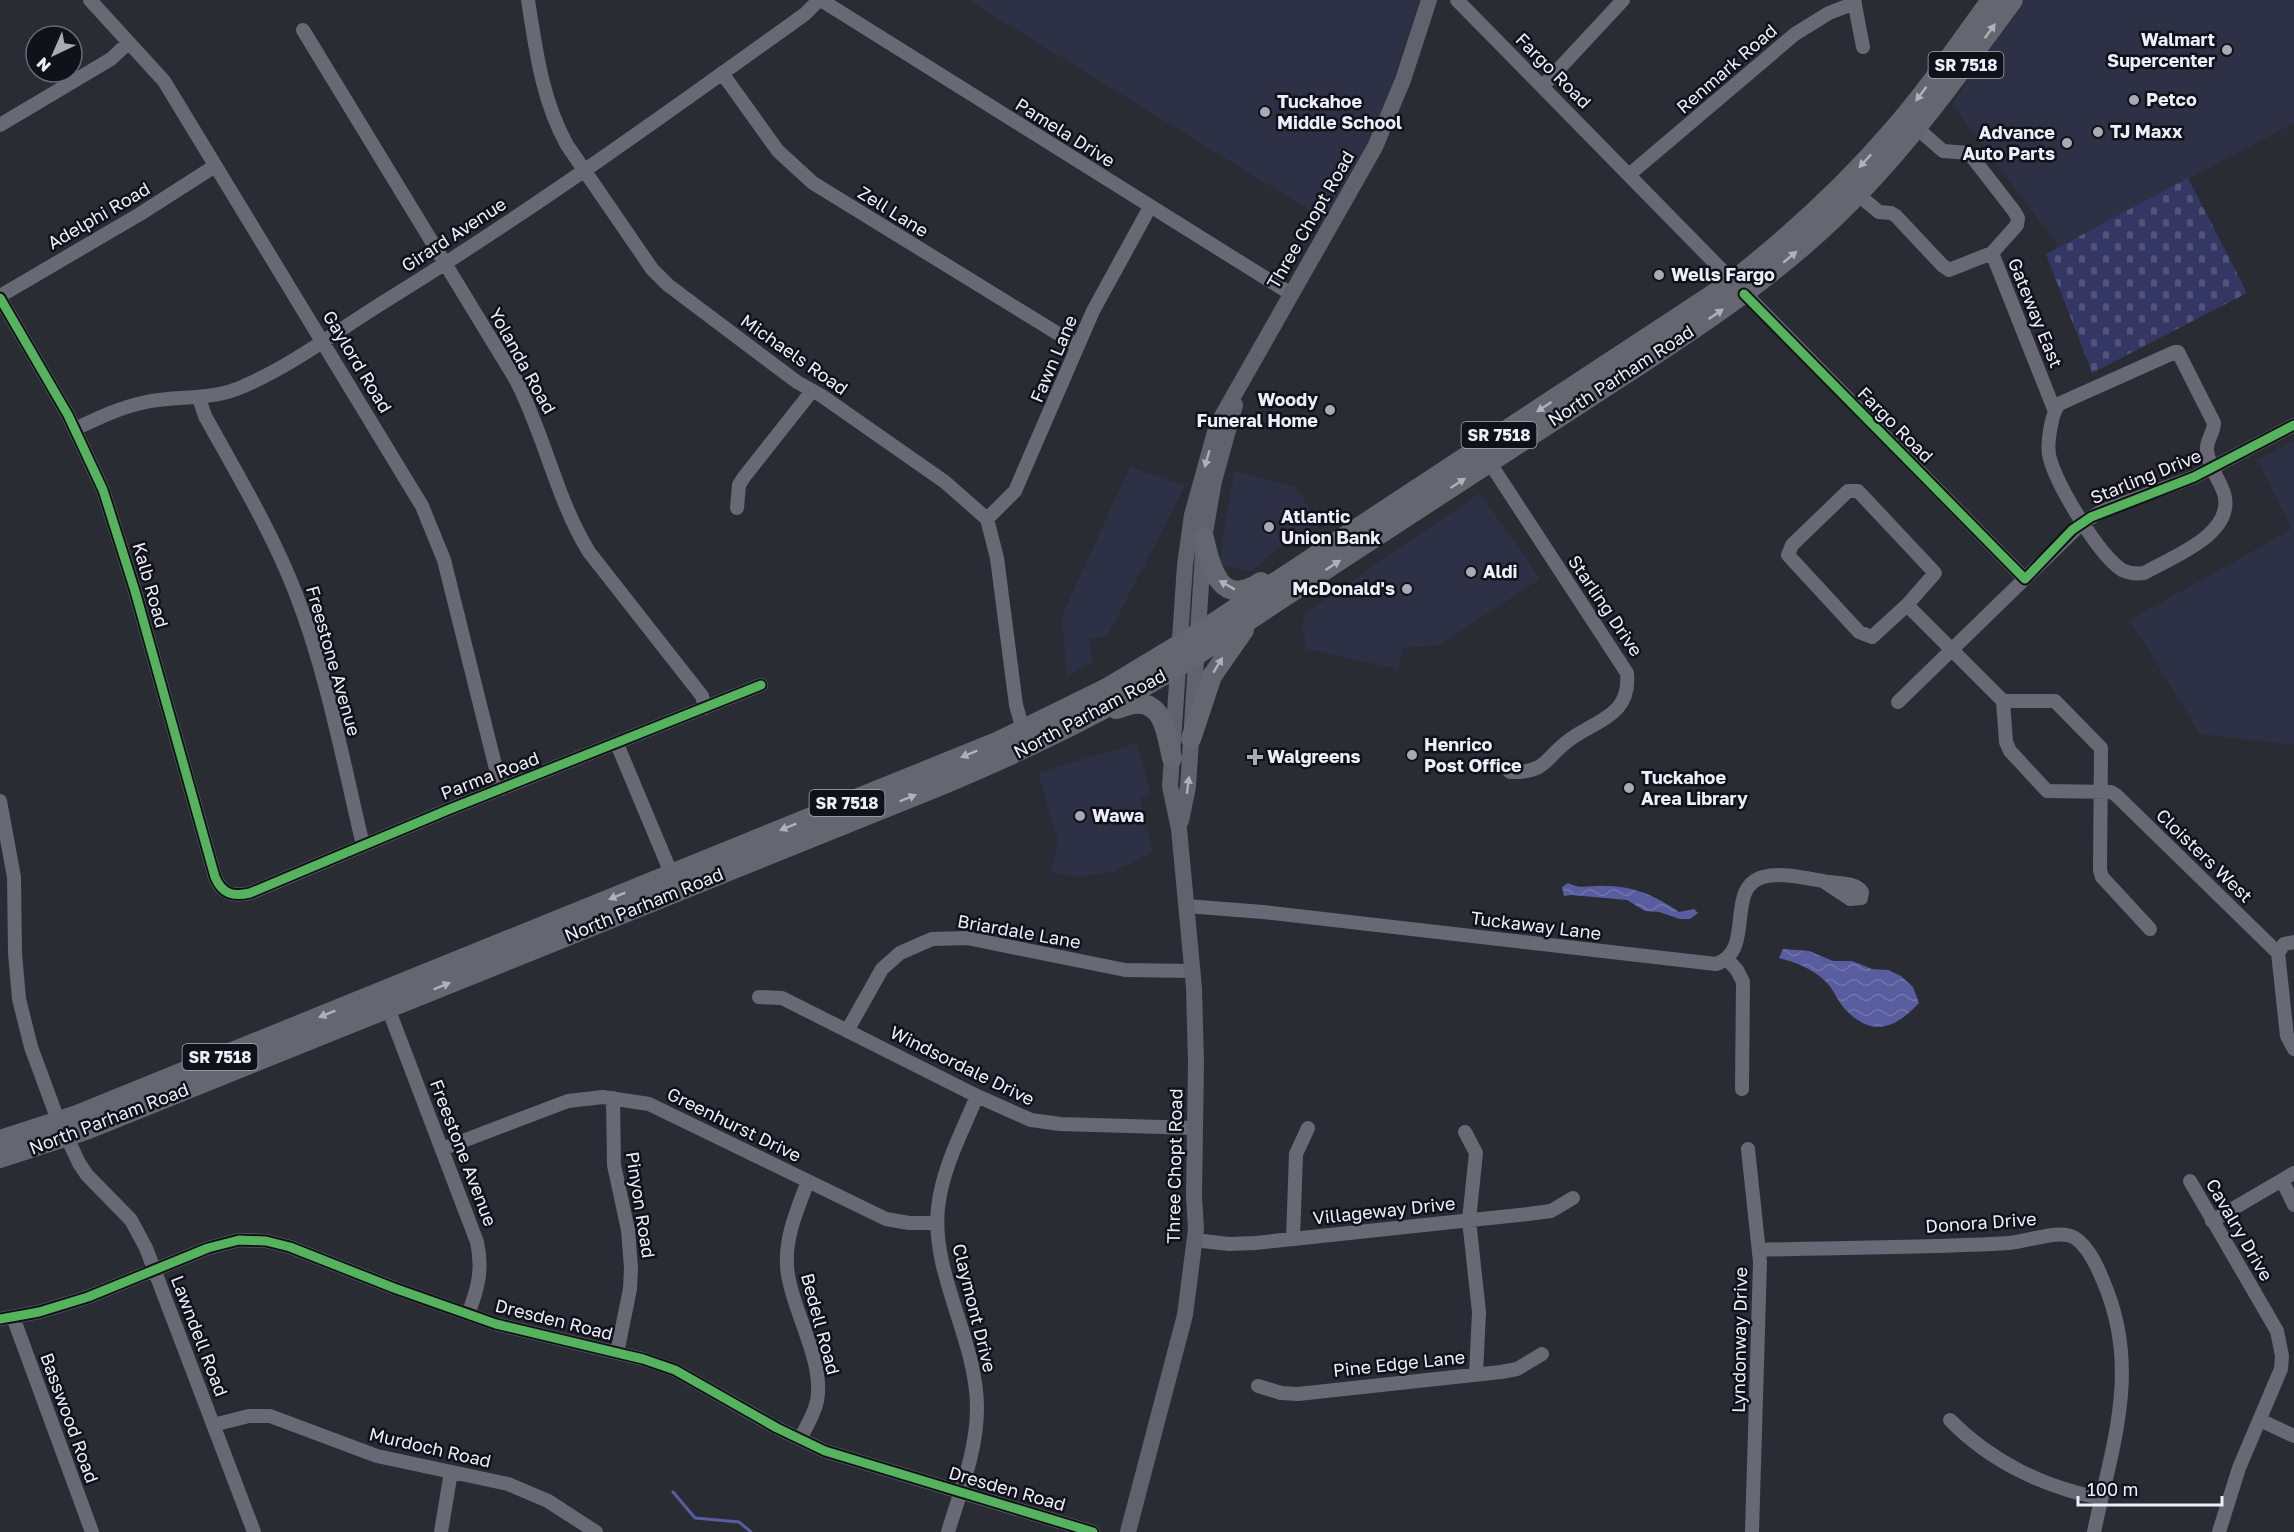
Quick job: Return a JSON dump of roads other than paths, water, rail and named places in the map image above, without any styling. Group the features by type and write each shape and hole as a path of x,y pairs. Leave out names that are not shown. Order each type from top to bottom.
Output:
{"highway":[{"name":"North Parham Road","path":"1738,288 1832,195 1911,123 1991,0"},
{"name":"North Parham Road","path":"0,1158 62,1130 1026,739 1099,713 1197,655 1485,455 1738,288 1789,258 1857,195 1911,123 2013,0"},
{"name":"North Parham Road","path":"1026,739 1198,633 1317,555 1485,455"},
{"path":"1204,538 1215,577 1226,587 1238,590 1249,589 1287,565 1317,555"},
{"path":"1191,739 1212,676 1255,616"},
{"path":"1099,713 1136,703 1148,706 1163,721 1172,758"},
{"name":"North Parham Road","path":"0,1140 62,1130"}],"main road":[{"name":"Three Chopt Road","path":"1128,1532 1185,1315 1194,1240 1196,1062 1193,971 1179,829 1170,786 1187,549 1200,484 1217,425 1375,147 1399,91 1429,0"},
{"name":"Three Chopt Road","path":"1179,829 1188,787 1204,538 1214,482 1239,387"}],"street":[{"name":"Gaylord Road","path":"90,0 164,81 403,472 434,532 444,560 501,789"},
{"name":"Michaels Road","path":"528,0 548,106 567,146 638,251 668,285 812,391 945,482 987,519"},
{"name":"Girard Avenue","path":"75,429 137,404 167,399 199,398 244,386 446,263 584,171 805,14 820,0"},
{"name":"Pamela Drive","path":"820,0 1291,294"},
{"name":"Fargo Road","path":"1457,0 2025,579"},
{"path":"1543,86 1623,0"},
{"path":"1855,2 1863,46"},
{"name":"Renmark Road","path":"1630,174 1795,34 1829,12 1855,2"},
{"name":"Yolanda Road","path":"303,30 446,263 528,404 577,533 589,552 702,696 705,708"},
{"path":"0,125 111,59 128,43"},
{"name":"Zell Lane","path":"722,73 778,151 813,183 1078,346"},
{"path":"1911,123 1943,151 1969,153 2014,211 2018,218 2017,225 1992,253"},
{"name":"Adelphi Road","path":"0,297 140,214 215,166"},
{"name":"Gateway East","path":"1857,195 1879,212 1896,216 1942,266 1949,270 1992,253 2054,409 2049,448 2050,461 2082,523 2117,566 2128,573 2144,573 2209,536 2218,527 2225,502 2212,468"},
{"name":"Fawn Lane","path":"987,519 1015,491 1113,271 1150,207"},
{"name":"Kalb Road","path":"0,297 75,429 116,528 215,877 221,888 231,894"},
{"path":"2054,409 2061,403 2178,352 2214,423 2206,447 2212,468"},
{"path":"737,508 739,485 744,477 812,391"},
{"name":"Freestone Avenue","path":"199,398 205,416 278,552 296,594 315,651 363,845"},
{"name":"Starling Drive","path":"1898,702 2082,523 2102,511 2163,490 2212,468 2294,425"},
{"name":"Starling Drive","path":"1485,455 1627,673 1629,689 1624,702 1612,713 1570,740 1543,766 1530,772 1510,772"},
{"path":"1848,491 1858,491 1934,570 1934,578 1907,605 1876,635 1867,638 1789,559 1788,550 1843,494 1848,491"},
{"path":"987,519 997,558 1016,705 1026,739"},
{"path":"1907,605 2003,701 2050,700 2057,703 2101,748 2100,870 2102,878 2151,929"},
{"name":"Parma Road","path":"231,894 250,893 363,845 761,685"},
{"name":"Cloisters West","path":"2003,701 2006,742 2010,751 2047,791 2101,792 2116,795 2278,953"},
{"path":"617,744 675,882"},
{"name":"Lawndell Road","path":"0,801 14,877 16,970 22,1018 62,1130 87,1175 131,1220 154,1269 254,1532"},
{"path":"1742,1089 1743,982 1737,970 1727,959 1738,938 1745,894 1757,880 1775,876 1823,881"},
{"name":"Tuckaway Lane","path":"1186,906 1709,964 1727,959"},
{"name":"Briardale Lane","path":"847,1031 882,969 900,952 932,939 967,938 1125,970 1193,971"},
{"path":"2294,942 2284,944 2278,953 2287,1036 2294,1049"},
{"name":"Windsordale Drive","path":"759,997 782,998 1014,1114 1046,1123 1195,1128"},
{"name":"Freestone Avenue","path":"385,1000 480,1256 480,1278 468,1314"},
{"name":"Claymont Drive","path":"948,1532 973,1447 977,1420 975,1384 968,1348 942,1259 938,1205 944,1180 977,1096"},
{"name":"Greenhurst Drive","path":"442,1149 568,1101 613,1098 641,1101 671,1112 886,1219 909,1223 938,1223"},
{"name":"Pinyon Road","path":"613,1098 613,1156 632,1268 617,1353"},
{"path":"1293,1239 1296,1154 1308,1128"},
{"path":"1466,1132 1476,1153 1469,1220 1479,1312 1476,1374"},
{"name":"Lyndonway Drive","path":"1748,1149 1759,1250 1752,1532"},
{"path":"2212,1221 2294,1173"},
{"path":"2282,1180 2294,1205"},
{"name":"Bedell Road","path":"800,1439 814,1410 818,1388 816,1370 794,1301 787,1263 789,1237 808,1181"},
{"name":"Cavalry Drive","path":"2190,1181 2278,1337 2281,1369 2239,1468 2218,1532"},
{"name":"Villageway Drive","path":"1194,1240 1229,1244 1293,1239 1551,1211 1573,1198"},
{"name":"Donora Drive","path":"1759,1250 2010,1243 2056,1234 2075,1238 2085,1247 2108,1293 2115,1313 2123,1355 2120,1415 2094,1532"},
{"name":"Dresden Road","path":"6,1318 88,1297 154,1269 225,1243 252,1239 266,1241 290,1247 394,1288 496,1324 617,1353 675,1370 825,1451 1093,1532"},
{"name":"Basswood Road","path":"6,1318 92,1532"},
{"name":"Pine Edge Lane","path":"1258,1386 1281,1393 1298,1394 1476,1374 1517,1369 1542,1354"},
{"name":"Murdoch Road","path":"213,1425 249,1416 270,1416 377,1456 527,1490 597,1532"},
{"path":"1950,1420 1974,1442 2029,1476 2073,1493 2101,1498"},
{"path":"2260,1420 2294,1437"},
{"path":"441,1532 452,1472"}],"water":[{"path":"1568,883 1582,887 1616,886 1635,890 1662,901 1679,912 1694,909 1698,913 1690,919 1680,919 1659,912 1645,911 1627,900 1564,896 1562,887"},
{"path":"1783,949 1809,951 1833,961 1852,961 1872,969 1888,970 1901,976 1913,987 1919,1003 1892,1024 1873,1026 1864,1024 1844,1008 1830,987 1815,973 1804,966 1779,958"}],"waterway":[{"path":"673,1492 695,1518 739,1522 751,1532"}],"place":[{"name":"Walmart Supercenter","path":"2227,50"},
{"name":"Petco","path":"2134,100"},
{"name":"Tuckahoe Middle School","path":"1265,112"},
{"name":"TJ Maxx","path":"2098,132"},
{"name":"Advance Auto Parts","path":"2067,143"},
{"name":"Wells Fargo","path":"1659,275"},
{"name":"Woody Funeral Home","path":"1330,410"},
{"name":"Atlantic Union Bank","path":"1269,527"},
{"name":"Aldi","path":"1471,572"},
{"name":"McDonald's","path":"1407,589"},
{"name":"Henrico Post Office","path":"1412,755"},
{"name":"Walgreens","path":"1255,757"},
{"name":"Tuckahoe Area Library","path":"1629,788"},
{"name":"Wawa","path":"1080,816"}]}
